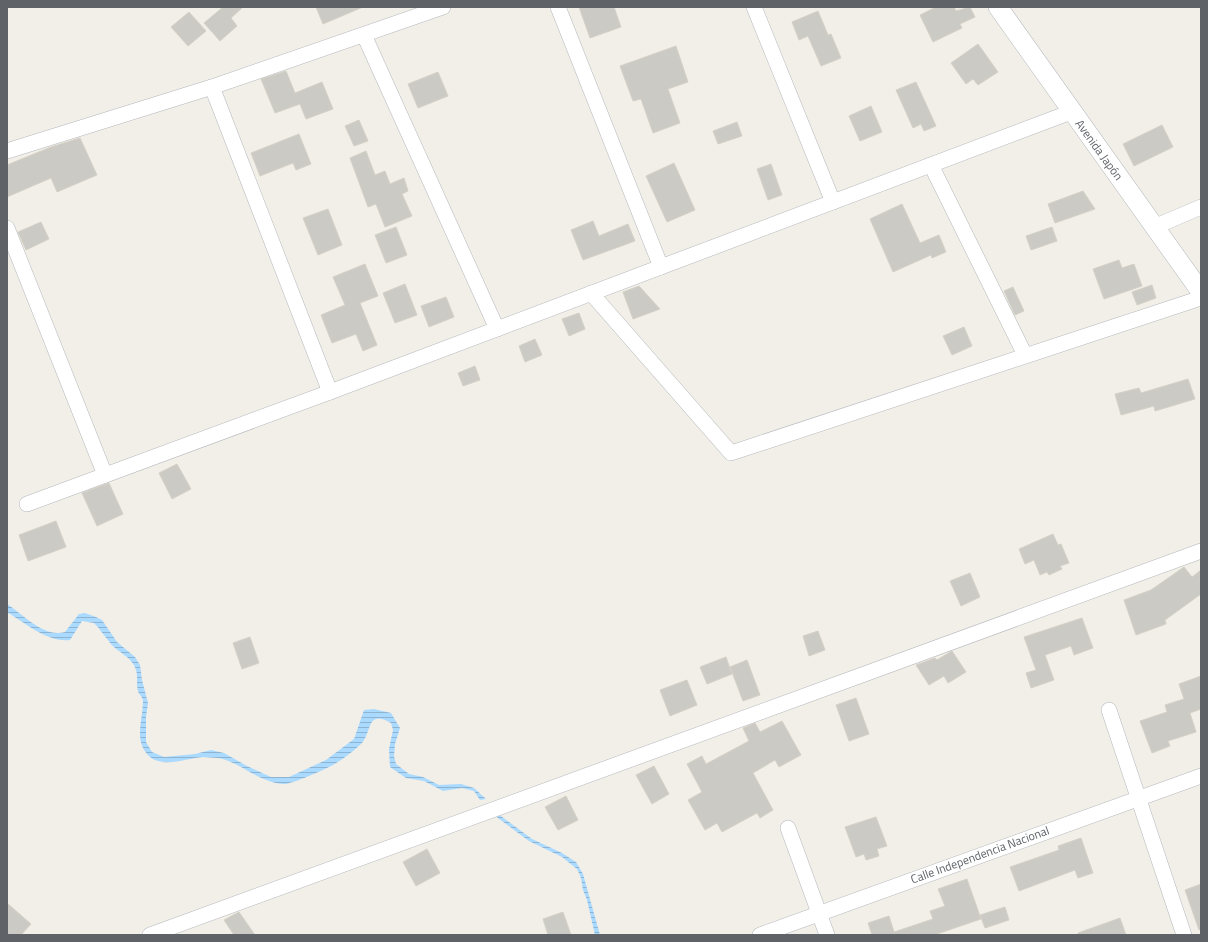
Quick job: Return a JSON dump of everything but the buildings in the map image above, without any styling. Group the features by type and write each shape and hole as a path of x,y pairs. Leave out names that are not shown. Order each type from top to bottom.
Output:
{"street":[{"path":"7,151 212,87 443,7"},
{"path":"558,7 661,267"},
{"path":"754,7 833,202"},
{"name":"Avenida Japón","path":"998,7 1071,112 1201,292"},
{"path":"364,35 497,329"},
{"path":"212,87 330,392"},
{"path":"27,504 330,392 1071,112"},
{"path":"931,165 1025,355"},
{"path":"1154,227 1201,207"},
{"path":"7,228 105,475"},
{"path":"591,293 731,453 1201,298"},
{"path":"150,935 1201,550"},
{"path":"1109,710 1184,935"},
{"name":"Calle Independencia Nacional","path":"760,935 1201,776"},
{"path":"788,828 827,935"}],"water":[{"path":"7,604 34,624 49,632 65,632 79,614 85,613 102,620 117,642 135,657 140,665 148,703 146,717 146,742 152,752 164,757 195,754 211,750 224,753 271,777 289,777 326,760 354,739 364,710 374,709 391,713 400,728 395,744 394,756 396,764 409,774 423,777 439,785 461,784 474,788 486,799 480,800 474,791 462,788 443,791 424,781 406,778 390,767 389,749 393,730 391,723 383,719 374,720 371,723 362,743 344,758 316,773 285,784 276,783 258,777 234,763 218,758 203,757 174,762 153,759 147,754 141,742 140,729 143,700 138,691 136,670 132,662 111,644 94,623 82,621 70,640 62,640 37,631 7,612"},
{"path":"498,814 532,839 562,853 576,862 583,874 600,935 595,935 581,878 577,869 562,857 529,841 494,815"}]}
